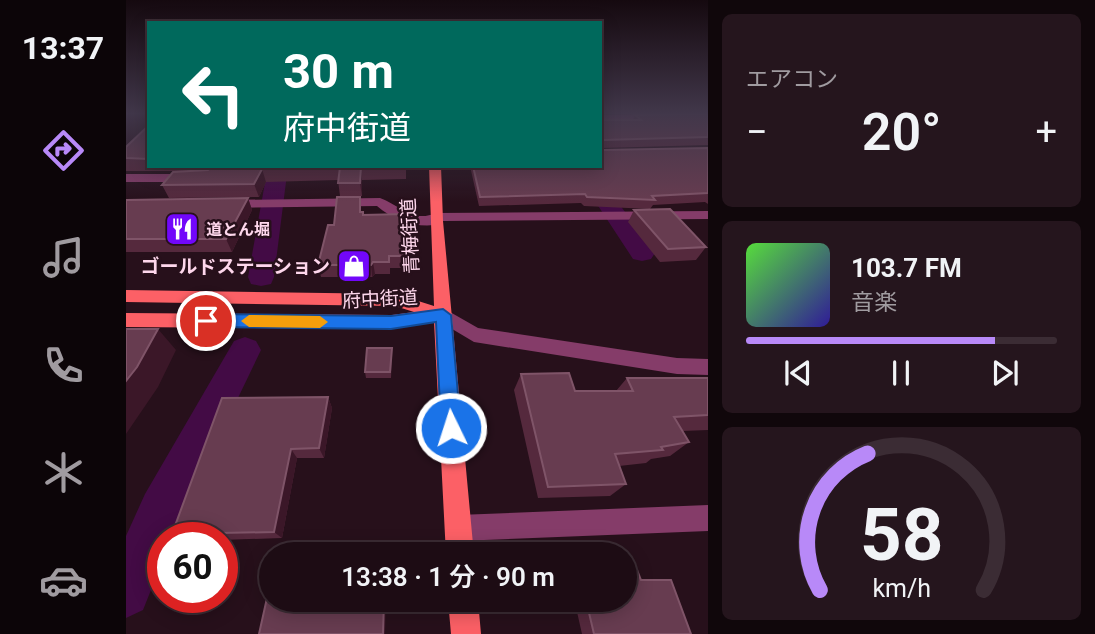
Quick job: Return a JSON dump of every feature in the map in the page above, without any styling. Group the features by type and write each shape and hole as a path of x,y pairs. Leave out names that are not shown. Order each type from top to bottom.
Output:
{"main road":[{"name":"青梅街道","path":"435,168 436,219 459,542"},
{"name":"府中街道","path":"126,296 396,300 443,315"},
{"name":"府中街道","path":"126,320 391,323 443,315"},
{"path":"464,612 466,634"}],"street":[{"path":"126,178 209,178"},
{"path":"216,204 380,202 394,214 412,221 708,215"},
{"path":"443,315 474,335 677,366 708,367"},
{"path":"458,528 708,518"}],"building":[{"path":"131,143 147,143 147,159 126,158 126,147"},
{"path":"708,148 708,193 652,196 655,200 587,197 585,194 480,197 473,168 602,168 602,150"},
{"path":"301,168 262,169 254,184 162,185 173,172 208,170"},
{"path":"340,168 361,168 360,183 338,183"},
{"path":"337,197 360,197 360,212 363,212 363,215 404,214 404,256 389,256 389,262 373,262 371,265 318,265 328,225 334,225"},
{"path":"248,198 226,239 126,239 126,200"},
{"path":"670,209 706,247 668,249 634,210"},
{"path":"126,329 158,329 126,381"},
{"path":"367,348 392,348 390,372 365,372"},
{"path":"569,373 575,391 633,391 627,378 708,378 708,415 674,417 689,442 661,447 663,450 615,454 626,484 548,487 521,374"},
{"path":"328,397 319,448 291,449 274,532 238,533 238,522 176,522 222,398"},
{"path":"637,570 641,580 671,580 691,634 594,634 589,612 637,612"},
{"path":"264,612 384,612 383,634 259,634"}],"waterway":[{"path":"261,277 278,168"},
{"path":"582,168 642,253"},
{"path":"126,593 160,509 245,350"}],"slow traffic":[{"path":"249,321 320,322"}],"place":[{"name":"道とん堀","path":"182,229"},
{"name":"ゴールドステーション","path":"354,266"}],"route":[{"path":"206,321 391,323 443,315 451,428"}]}
